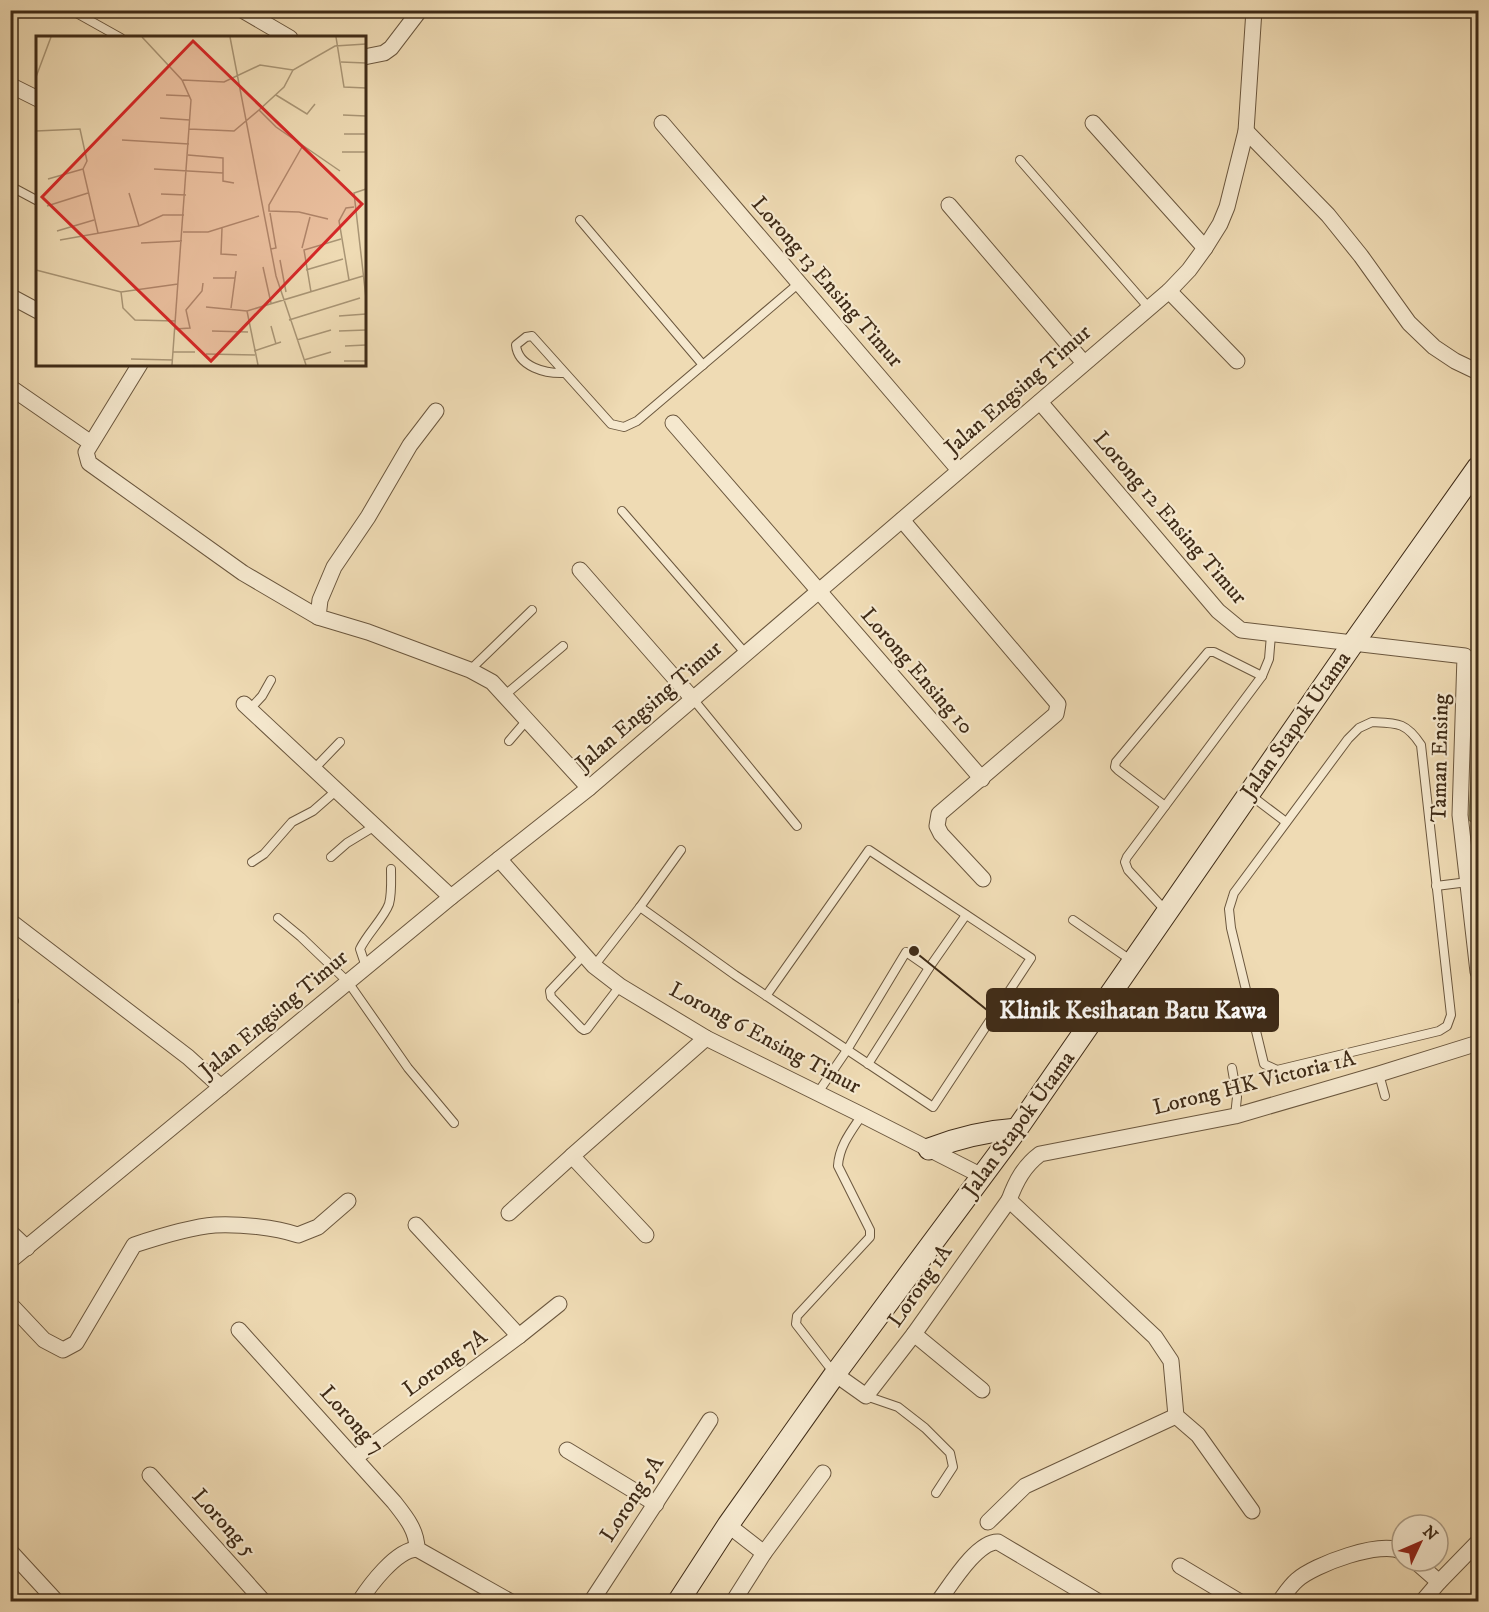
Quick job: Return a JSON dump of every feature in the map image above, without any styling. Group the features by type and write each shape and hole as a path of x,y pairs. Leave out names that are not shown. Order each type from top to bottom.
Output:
{"main road":[{"name":"Jalan Stapok Utama","path":"678,1602 728,1525 835,1374 1017,1129 1248,793 1479,467"},
{"path":"929,1149 966,1137 997,1130 1017,1129"}],"street":[{"path":"242,10 287,36"},
{"path":"366,57 384,53 392,48 420,10"},
{"name":"Jalan Engsing Timur","path":"10,1262 451,897 589,788 1149,308 1189,270 1220,224 1227,207 1246,130 1254,10"},
{"path":"10,85 36,98"},
{"name":"Lorong 13 Ensing Timur","path":"662,123 959,470"},
{"path":"1093,123 1205,248"},
{"path":"1246,130 1328,215 1361,256 1409,323 1434,346 1455,361 1479,372"},
{"path":"949,205 1084,363"},
{"path":"1168,291 1237,361"},
{"path":"10,296 36,310"},
{"path":"136,366 86,452 89,463 243,573 318,617 368,632 470,670 492,682 589,788"},
{"path":"10,387 91,444"},
{"name":"Lorong 12 Ensing Timur","path":"1040,402 1218,611 1241,630 1271,635 1354,642"},
{"path":"318,617 320,600 334,567 368,517 410,445 436,411"},
{"name":"Lorong Ensing 10","path":"673,423 982,779"},
{"path":"902,520 1058,704 1056,714 939,814 937,826 941,834 983,879"},
{"path":"580,570 693,699"},
{"name":"Taman Ensing","path":"1354,642 1472,656 1460,815 1479,972"},
{"path":"247,706 451,897"},
{"name":"Lorong 6 Ensing Timur","path":"499,859 589,961 620,986 706,1038 982,1176"},
{"path":"10,921 188,1057 221,1087"},
{"path":"509,1213 706,1038"},
{"name":"Lorong HK Victoria 1A","path":"1009,1200 1022,1171 1040,1154 1235,1116 1479,1043"},
{"path":"572,1156 646,1234"},
{"path":"1009,1200 1155,1337 1171,1361 1176,1416 1198,1435 1252,1511"},
{"name":"Lorong 1A","path":"866,1396 914,1334 1009,1200"},
{"path":"10,1304 44,1340 63,1350 76,1343 134,1245 160,1237 215,1226 278,1229 298,1235 318,1227 348,1201"},
{"path":"416,1225 519,1336"},
{"path":"10,1232 27,1248"},
{"name":"Lorong 7A","path":"356,1457 559,1304"},
{"name":"Lorong 7","path":"239,1330 356,1457 410,1524 417,1539 417,1549"},
{"path":"914,1334 982,1390"},
{"path":"835,1374 866,1396"},
{"path":"988,1522 1025,1486 1176,1416"},
{"name":"Lorong 5A","path":"591,1602 710,1420"},
{"path":"567,1450 656,1504"},
{"path":"733,1602 764,1553 823,1473"},
{"name":"Lorong 5","path":"150,1475 264,1602"},
{"path":"728,1525 764,1553"},
{"path":"938,1602 975,1553 986,1544 998,1542 1099,1602"},
{"path":"1422,1602 1438,1582 1479,1542"},
{"path":"1279,1602 1297,1580 1317,1566 1369,1550 1390,1548"},
{"path":"358,1602 399,1555 411,1549 417,1549 512,1602"},
{"path":"10,1551 57,1602"},
{"path":"1180,1566 1240,1602"},
{"path":"1428,1573 1438,1582"}],"lane":[{"path":"71,10 117,36"},
{"path":"1020,160 1149,308"},
{"path":"10,186 36,200"},
{"path":"580,220 703,365"},
{"path":"565,373 549,374 529,365 517,352 516,345 526,337 532,336 611,424 624,427 637,421 798,284"},
{"path":"622,511 746,654"},
{"path":"470,670 532,610"},
{"path":"1166,911 1128,870 1125,862 1262,676 1269,659 1271,635"},
{"path":"505,695 563,646"},
{"path":"1165,806 1118,770 1115,767 1116,762 1208,652 1214,652 1262,676"},
{"path":"247,706 262,696 271,680"},
{"path":"693,699 797,826"},
{"path":"509,741 527,720"},
{"path":"1372,722 1399,723 1413,732 1421,745 1451,1015 1447,1026 1439,1031 1277,1070 1264,1064 1231,928 1229,909 1234,893 1286,822 1348,739 1359,728 1372,722"},
{"path":"314,769 340,742"},
{"path":"252,862 264,854 292,822 313,811 337,790"},
{"path":"1248,793 1286,822"},
{"path":"331,857 347,843 375,826"},
{"path":"620,986 584,1030 550,994 552,988 589,961 640,907 681,849"},
{"path":"640,907 766,996 933,1107 1031,958 869,850 766,996"},
{"path":"366,967 360,949 367,934 389,904 391,869"},
{"path":"1436,886 1468,882"},
{"path":"868,1064 966,915"},
{"path":"278,918 302,937 348,982 408,1068 454,1123"},
{"path":"1073,920 1133,962"},
{"path":"817,1094 847,1050 906,952 929,968"},
{"path":"1232,1068 1237,1097 1235,1116"},
{"path":"1379,1074 1385,1096"},
{"path":"835,1374 796,1324 797,1316 870,1237 870,1230 838,1166 838,1159 848,1136 862,1114"},
{"path":"866,1396 898,1407 926,1428 950,1453 953,1467 936,1493"}],"shaded area":[{"path":"1478,689 1478,826 1477,826 1469,820"}],"place":[{"name":"Klinik Kesihatan Batu Kawa","path":"914,951"}]}
